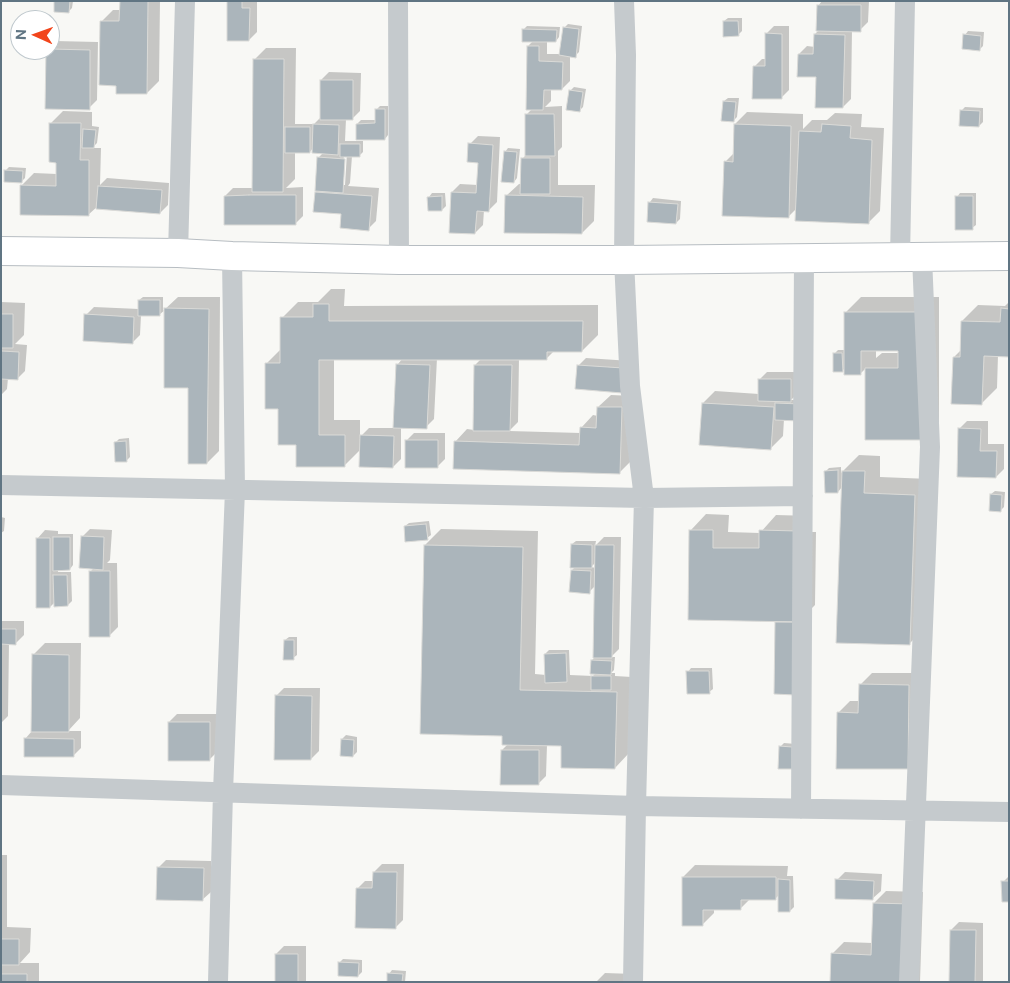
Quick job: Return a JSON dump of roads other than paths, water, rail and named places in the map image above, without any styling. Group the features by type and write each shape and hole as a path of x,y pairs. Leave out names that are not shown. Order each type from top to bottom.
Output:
{"main road":[{"path":"1,251 178,253 399,260 1009,256"}],"street":[{"path":"178,253 185,1"},
{"path":"398,1 399,260"},
{"path":"624,1 626,55 624,260 630,386 644,498 633,982"},
{"path":"905,1 911,257 930,447 909,982"},
{"path":"218,982 223,792 235,490 232,256"},
{"path":"801,809 804,258"},
{"path":"1,485 644,498 803,496"},
{"path":"1,785 636,806 1009,812"}]}
